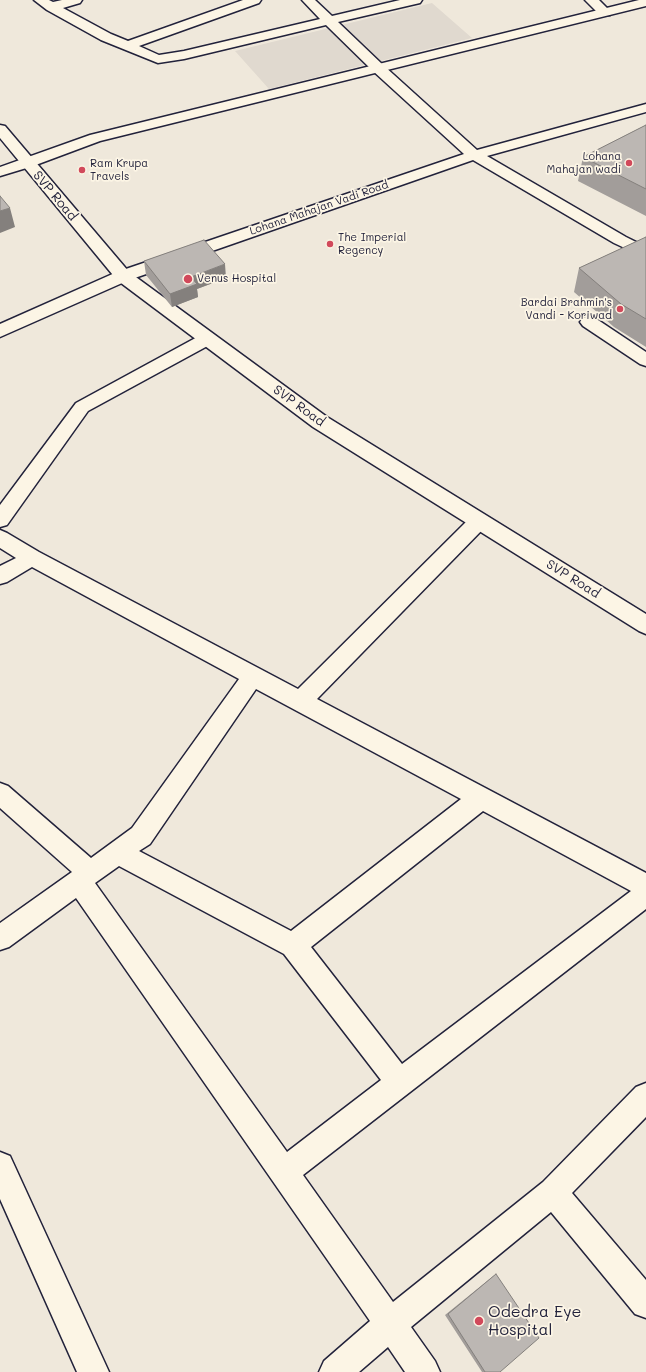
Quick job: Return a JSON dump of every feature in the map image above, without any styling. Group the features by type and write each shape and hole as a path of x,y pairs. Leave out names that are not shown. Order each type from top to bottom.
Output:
{"street":[{"path":"45,4 76,0"},
{"path":"127,46 255,0"},
{"path":"308,0 378,68 474,155 620,240 646,253"},
{"path":"45,4 106,37 158,59 184,55 416,0"},
{"path":"591,0 605,12"},
{"path":"0,172 95,138 646,2"},
{"name":"Lohana Mahajan Vadi Road","path":"0,331 123,276 474,155 646,108"},
{"name":"SVP Road","path":"0,129 123,276 320,422 646,625"},
{"path":"589,322 646,360"},
{"path":"0,520 82,407 206,338"},
{"path":"300,702 479,521"},
{"path":"0,538 32,558 646,886"},
{"path":"0,576 32,558"},
{"path":"0,938 141,836 253,676"},
{"path":"0,793 85,877 284,1172 389,1325 424,1372"},
{"path":"293,945 481,798"},
{"path":"118,852 293,945 400,1083"},
{"path":"284,1172 646,894"},
{"path":"335,1372 389,1325 553,1192 646,1097"},
{"path":"0,1166 93,1372"},
{"path":"553,1192 646,1303"}],"shaded area":[{"path":"432,3 472,38 269,89 235,51"}],"building":[{"path":"646,125 646,189 583,157"},
{"path":"0,196 10,208 0,211"},
{"path":"646,237 646,319 621,304 579,268"},
{"path":"204,240 225,264 191,277 197,284 170,294 144,261"},
{"path":"496,1274 539,1338 500,1372 485,1372 448,1314"}],"place":[{"name":"Lohana Mahajan wadi","path":"629,163"},
{"name":"Ram Krupa Travels","path":"82,170"},
{"name":"The Imperial Regency","path":"330,244"},
{"name":"Venus Hospital","path":"188,279"},
{"name":"Bardai Brahmin's Vandi - Koriwad","path":"620,309"},
{"name":"Odedra Eye Hospital","path":"479,1321"}]}
